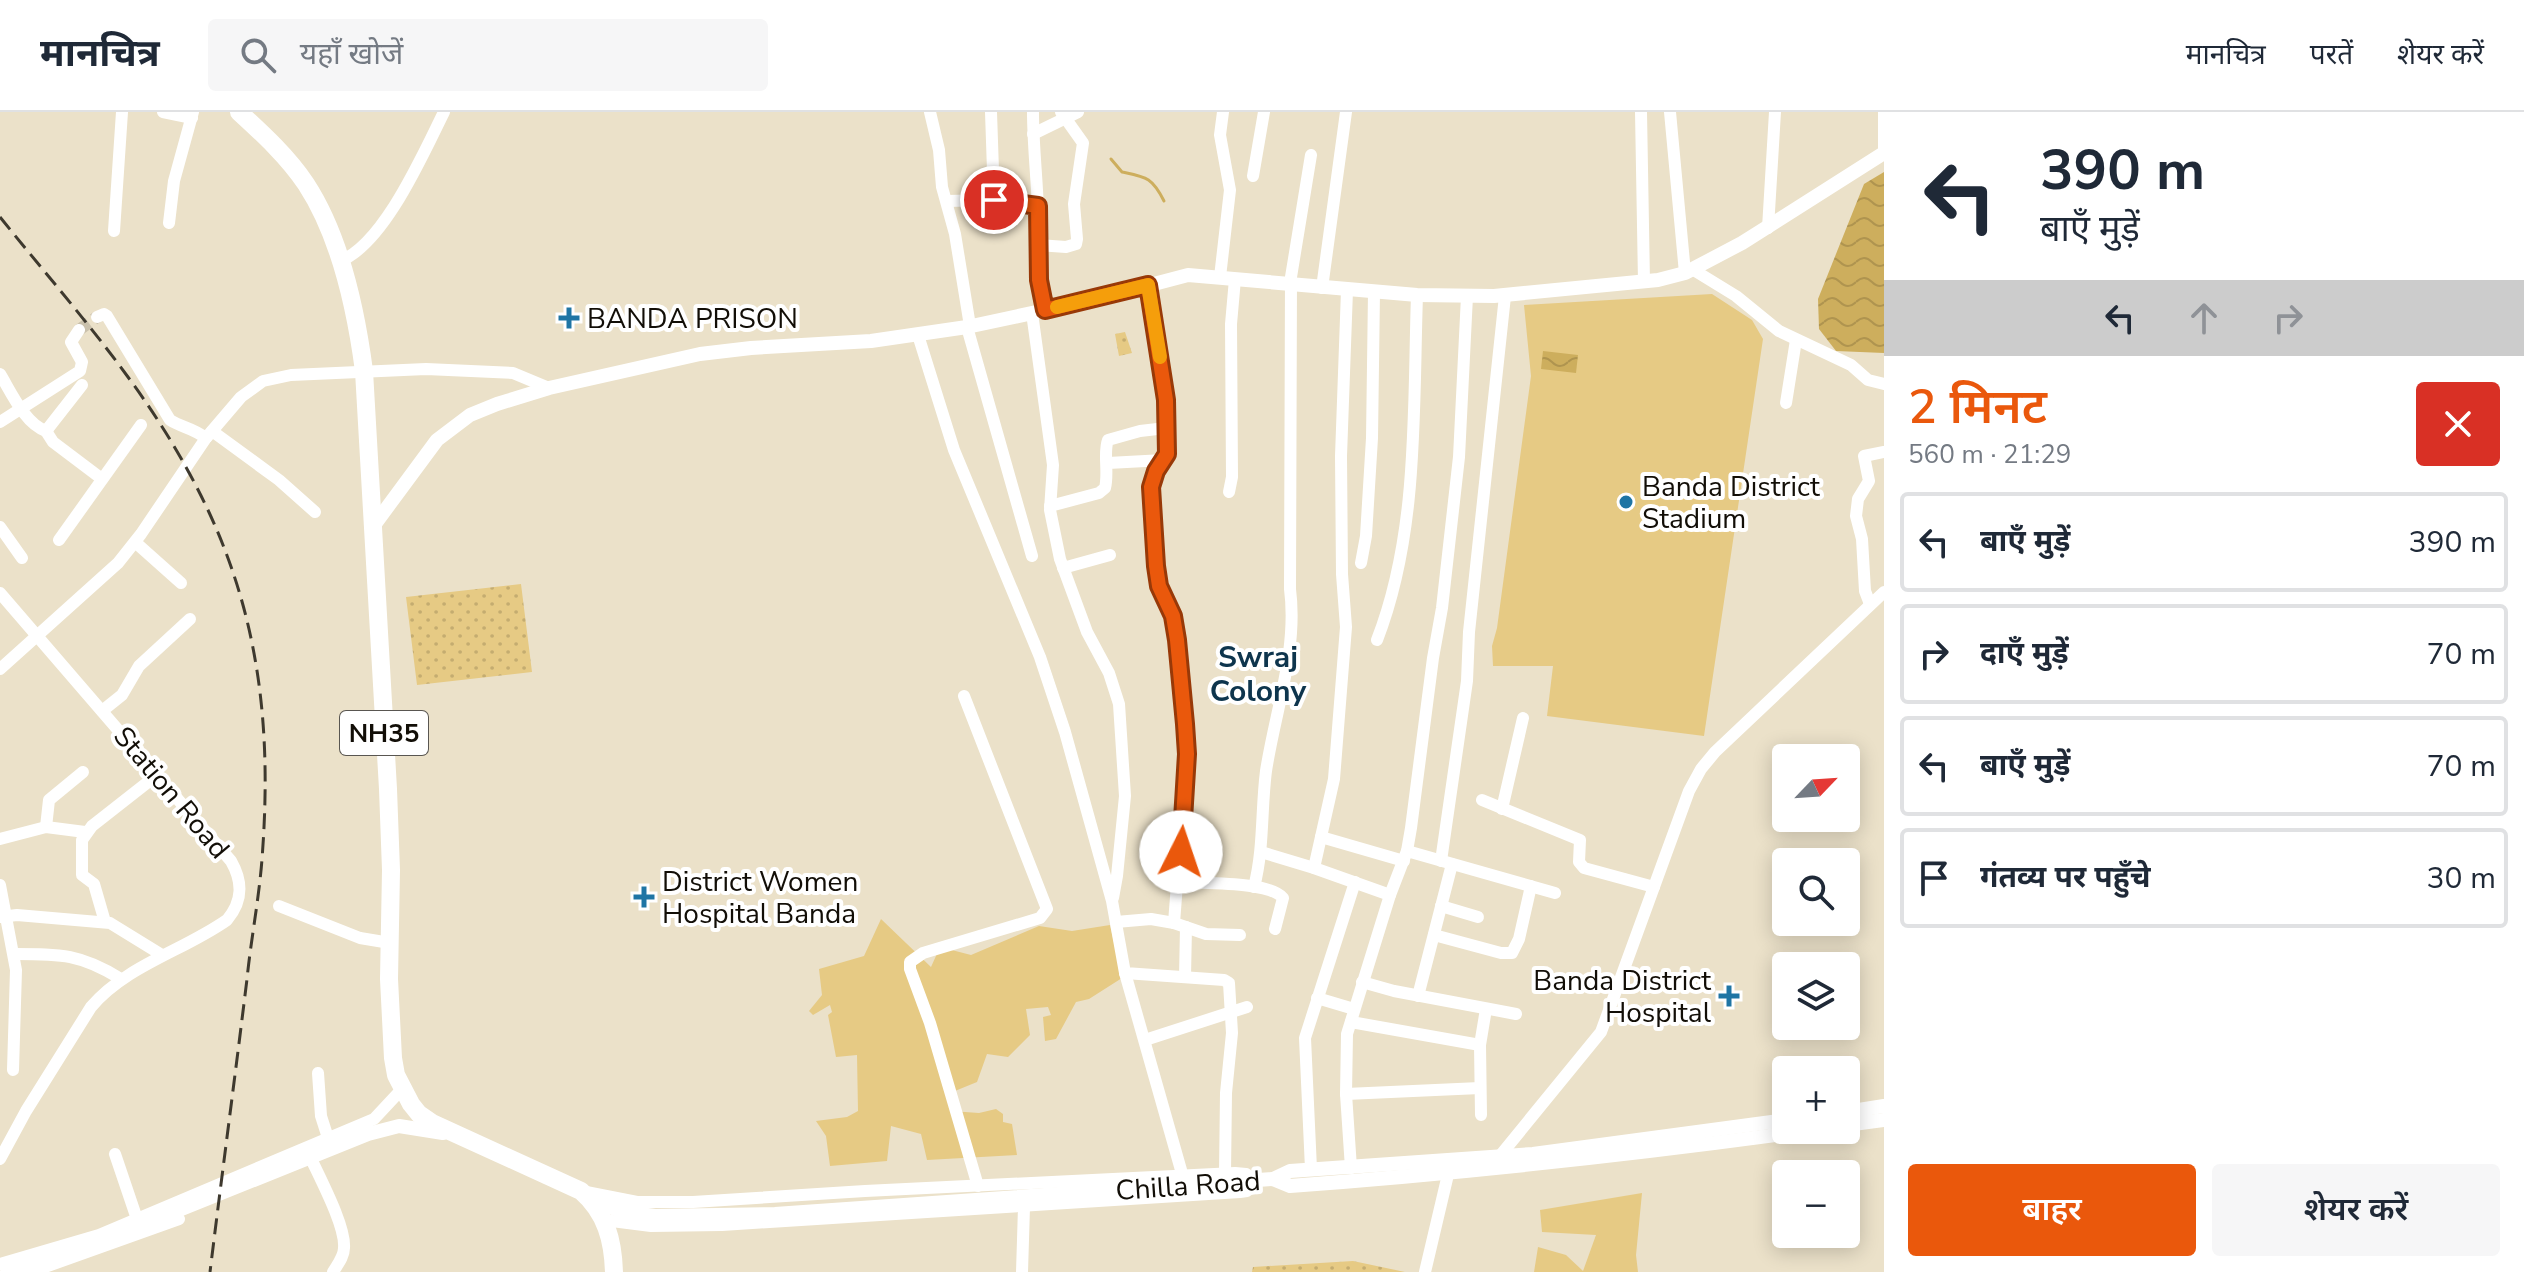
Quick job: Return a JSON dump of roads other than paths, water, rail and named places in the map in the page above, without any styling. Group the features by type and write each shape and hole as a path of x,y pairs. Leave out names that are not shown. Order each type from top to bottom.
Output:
{"highway":[{"name":"NH35","path":"239,112 289,161 307,185 340,261 356,320 364,371 388,789 390,1022 393,1058 402,1089 419,1114 432,1123 592,1200 610,1236 614,1272"}],"main road":[{"path":"372,528 418,463 454,425 497,404 549,388 700,354 871,341 969,327 1181,276 1374,292 1467,296 1505,296 1644,282 1688,271 1768,228 1884,153"},
{"path":"1860,1110 1884,1106"},
{"path":"1860,1123 1884,1120"},
{"name":"Chilla Road","path":"585,1196 624,1212 655,1216 736,1215 1224,1178 1256,1181 1273,1179 1290,1171 1311,1169 1450,1167 1499,1157 1772,1122"},
{"path":"7,1272 87,1247 368,1134 399,1126 441,1132 585,1196"},
{"path":"1273,1179 1290,1186 1450,1167 1535,1166 1772,1135"}],"street":[{"path":"114,231 122,112"},
{"path":"163,112 192,115 174,181 169,223"},
{"path":"340,261 360,250 400,197 444,112"},
{"path":"930,112 955,234 969,327 1032,556"},
{"path":"991,112 994,200"},
{"path":"1033,112 1039,311 1053,465 1050,506 1063,568 1087,632 1109,673 1119,704 1125,796 1112,901"},
{"path":"1220,277 1230,190 1220,135 1223,112"},
{"path":"1253,176 1264,112"},
{"path":"1322,288 1346,112"},
{"path":"1641,112 1644,282"},
{"path":"1670,112 1688,271 1736,296 1770,324 1796,340 1851,365 1868,380 1884,384"},
{"path":"1768,228 1775,112"},
{"path":"1884,112 1884,153"},
{"path":"1033,134 1069,114 1083,143 1074,204 1077,239 1072,246 1066,247 1038,245"},
{"path":"1254,887 1261,852 1265,784 1292,618 1291,285 1311,155"},
{"path":"947,201 994,200 1038,206"},
{"path":"1229,492 1232,477 1231,324 1235,279"},
{"path":"1148,285 1165,387 1167,454 1156,471 1151,487 1159,586 1173,616 1181,663 1187,754 1179,882 1185,977"},
{"path":"1314,868 1337,750 1346,627 1342,574 1341,456 1347,290"},
{"path":"1361,563 1366,536 1372,438 1374,292"},
{"path":"1377,640 1397,582 1402,546 1410,471 1417,295"},
{"path":"1351,1168 1346,1048 1362,982 1405,856 1442,608 1459,457 1467,296"},
{"path":"1418,996 1441,906 1505,296"},
{"path":"97,317 107,316 170,420 209,434 279,480 315,512"},
{"path":"0,422 82,368 71,342 79,330"},
{"path":"918,335 954,450 1045,672 1065,732 1112,901 1125,973 1183,1177"},
{"path":"1786,403 1796,340"},
{"path":"0,669 118,563 209,434 241,397 263,381 291,375 426,369 513,373 549,388"},
{"path":"0,374 21,409 40,429 102,479"},
{"path":"46,431 82,385"},
{"path":"59,540 141,425"},
{"path":"1050,506 1103,491 1107,484 1105,447 1108,440 1166,428"},
{"path":"1870,604 1864,584 1862,539 1856,506 1869,481 1864,456 1884,452"},
{"path":"1108,463 1164,460"},
{"path":"0,527 22,558"},
{"path":"135,542 181,583"},
{"path":"1063,568 1110,555"},
{"path":"1499,1157 1601,1032 1689,791 1701,769 1715,752 1884,592"},
{"name":"Station Road","path":"0,1159 91,1007 102,994 121,979 227,920 239,901 240,883 231,861 37,635 3,603"},
{"path":"102,711 122,695 139,666 190,619"},
{"path":"964,696 1047,909 1040,918 923,953 910,962 978,1186"},
{"path":"1502,809 1523,718"},
{"path":"46,827 49,800 83,772"},
{"path":"105,922 94,884 82,875 82,840 85,832 157,775"},
{"path":"1482,800 1580,840 1579,862 1584,868 1654,887"},
{"path":"0,839 46,827 85,832"},
{"path":"1321,837 1446,863 1555,893"},
{"path":"1261,852 1390,895"},
{"path":"1179,882 1254,887 1282,895 1275,929"},
{"path":"1311,1169 1305,1038 1355,882"},
{"path":"0,885 3,917 15,954 13,1070"},
{"path":"1434,935 1501,953 1512,953 1519,939 1531,886"},
{"path":"279,906 360,938 390,943"},
{"path":"1441,906 1478,917"},
{"path":"3,917 105,922 162,955"},
{"path":"1116,922 1151,919 1206,934 1240,935"},
{"path":"15,954 66,955 98,966 121,979"},
{"path":"585,1196 637,1202 693,1202 978,1186 1224,1178 1226,1093 1232,1033 1229,983 1226,980 1125,973"},
{"path":"1362,982 1516,1014"},
{"path":"1317,998 1353,1016 1480,1045"},
{"path":"1145,1040 1247,1007"},
{"path":"1481,1115 1480,1045 1486,1009"},
{"path":"318,1073 320,1110 328,1138"},
{"path":"1346,1094 1480,1088"},
{"path":"0,1264 84,1240 374,1119 402,1089"},
{"path":"0,1127 14,1132"},
{"path":"306,1147 338,1220 344,1242 343,1255 333,1272"},
{"path":"115,1154 137,1219"},
{"path":"1425,1272 1450,1167"},
{"path":"604,1220 651,1226 722,1225 1024,1207 1240,1192 1247,1191 1256,1181"},
{"path":"1022,1272 1024,1207"},
{"path":"31,1272 179,1219"}],"water":[{"path":"1884,172 1884,353 1836,351 1819,329 1818,299 1864,184"},
{"path":"1543,351 1578,355 1576,373 1541,369"}],"waterway":[{"path":"1111,159 1122,172 1143,177 1152,183 1164,201"}],"tunnel":[{"path":"79,330 97,317"}],"railway":[{"path":"0,217 123,370 187,469 230,563 255,658 265,756 262,859 210,1272"}],"place":[{"name":"BANDA PRISON","path":"569,318"},
{"name":"Banda District Stadium","path":"1626,502"},
{"name":"District Women Hospital Banda","path":"644,897"},
{"name":"Banda District Hospital","path":"1729,996"}],"district":[{"name":"Swraj Colony","path":"1258,674"}]}
